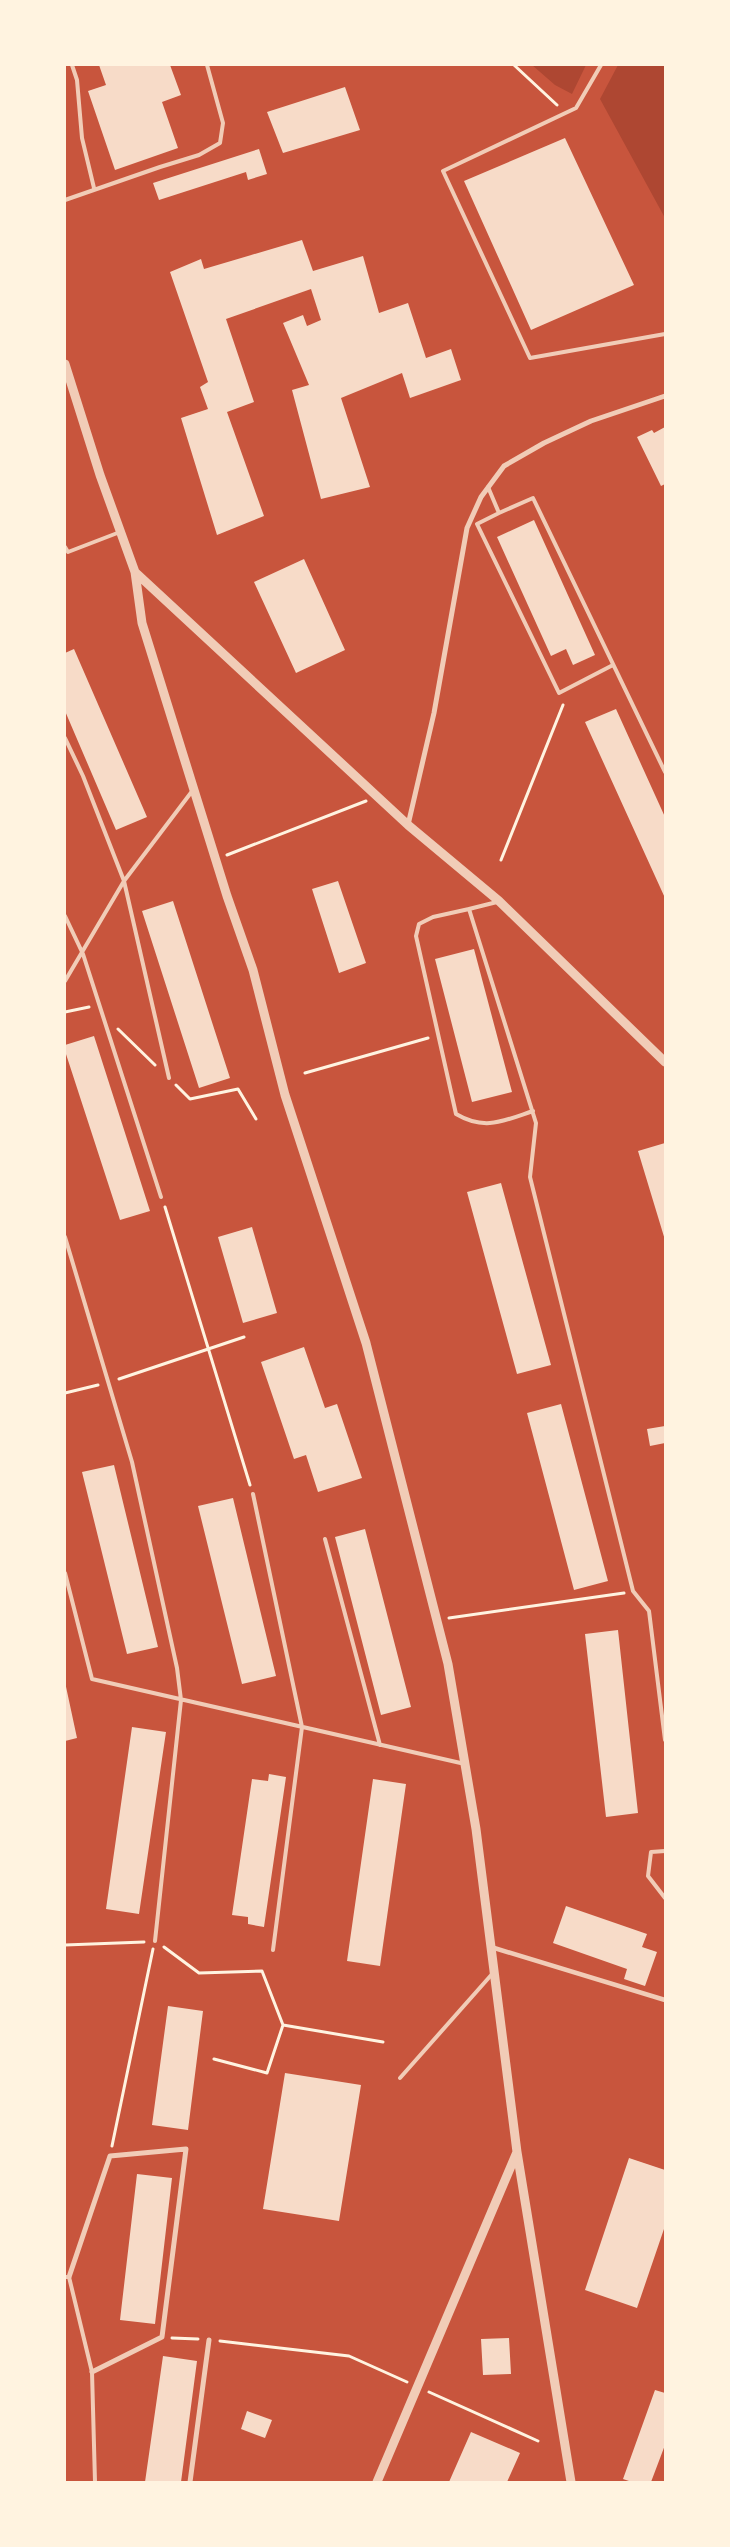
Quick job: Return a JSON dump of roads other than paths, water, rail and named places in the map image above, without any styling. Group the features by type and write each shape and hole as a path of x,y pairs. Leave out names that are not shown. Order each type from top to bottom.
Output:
{"street":[{"path":"65,364 135,572 142,623 253,970 285,1095 366,1343 448,1664 465,1764 491,1947 517,2152 533,2234 571,2482"},
{"path":"408,825 434,713 467,528 481,497 504,466 544,443 591,421 665,396"},
{"path":"135,572 408,825 499,901 665,1062"},
{"path":"491,1947 665,2000"},
{"path":"67,2277 110,2156 186,2148 162,2337 92,2372"},
{"path":"377,2482 517,2152"},
{"path":"190,2482 209,2340"}],"lane":[{"path":"72,65 77,80 82,138 94,188"},
{"path":"65,200 94,188 199,156 220,143 223,123 207,65"},
{"path":"601,65 576,108 443,171 530,358 665,334"},
{"path":"488,487 499,513"},
{"path":"613,665 559,693 477,524 533,498 665,772"},
{"path":"65,547 68,552 120,532"},
{"path":"65,738 83,776 124,881 169,1078"},
{"path":"65,981 83,954 124,881 194,788"},
{"path":"499,901 433,917 419,924 416,936 456,1114 469,1121 492,1125 532,1111"},
{"path":"469,909 536,1123 530,1177 632,1592 649,1611 665,1740"},
{"path":"65,916 83,954 161,1197"},
{"path":"65,1237 132,1462 178,1668 181,1700 155,1941"},
{"path":"253,1494 302,1727 273,1950"},
{"path":"325,1539 380,1745"},
{"path":"65,1573 92,1680 465,1764"},
{"path":"665,1851 651,1852 648,1876 665,1898"},
{"path":"400,2078 494,1971"},
{"path":"67,2277 92,2372 95,2482"}]}
